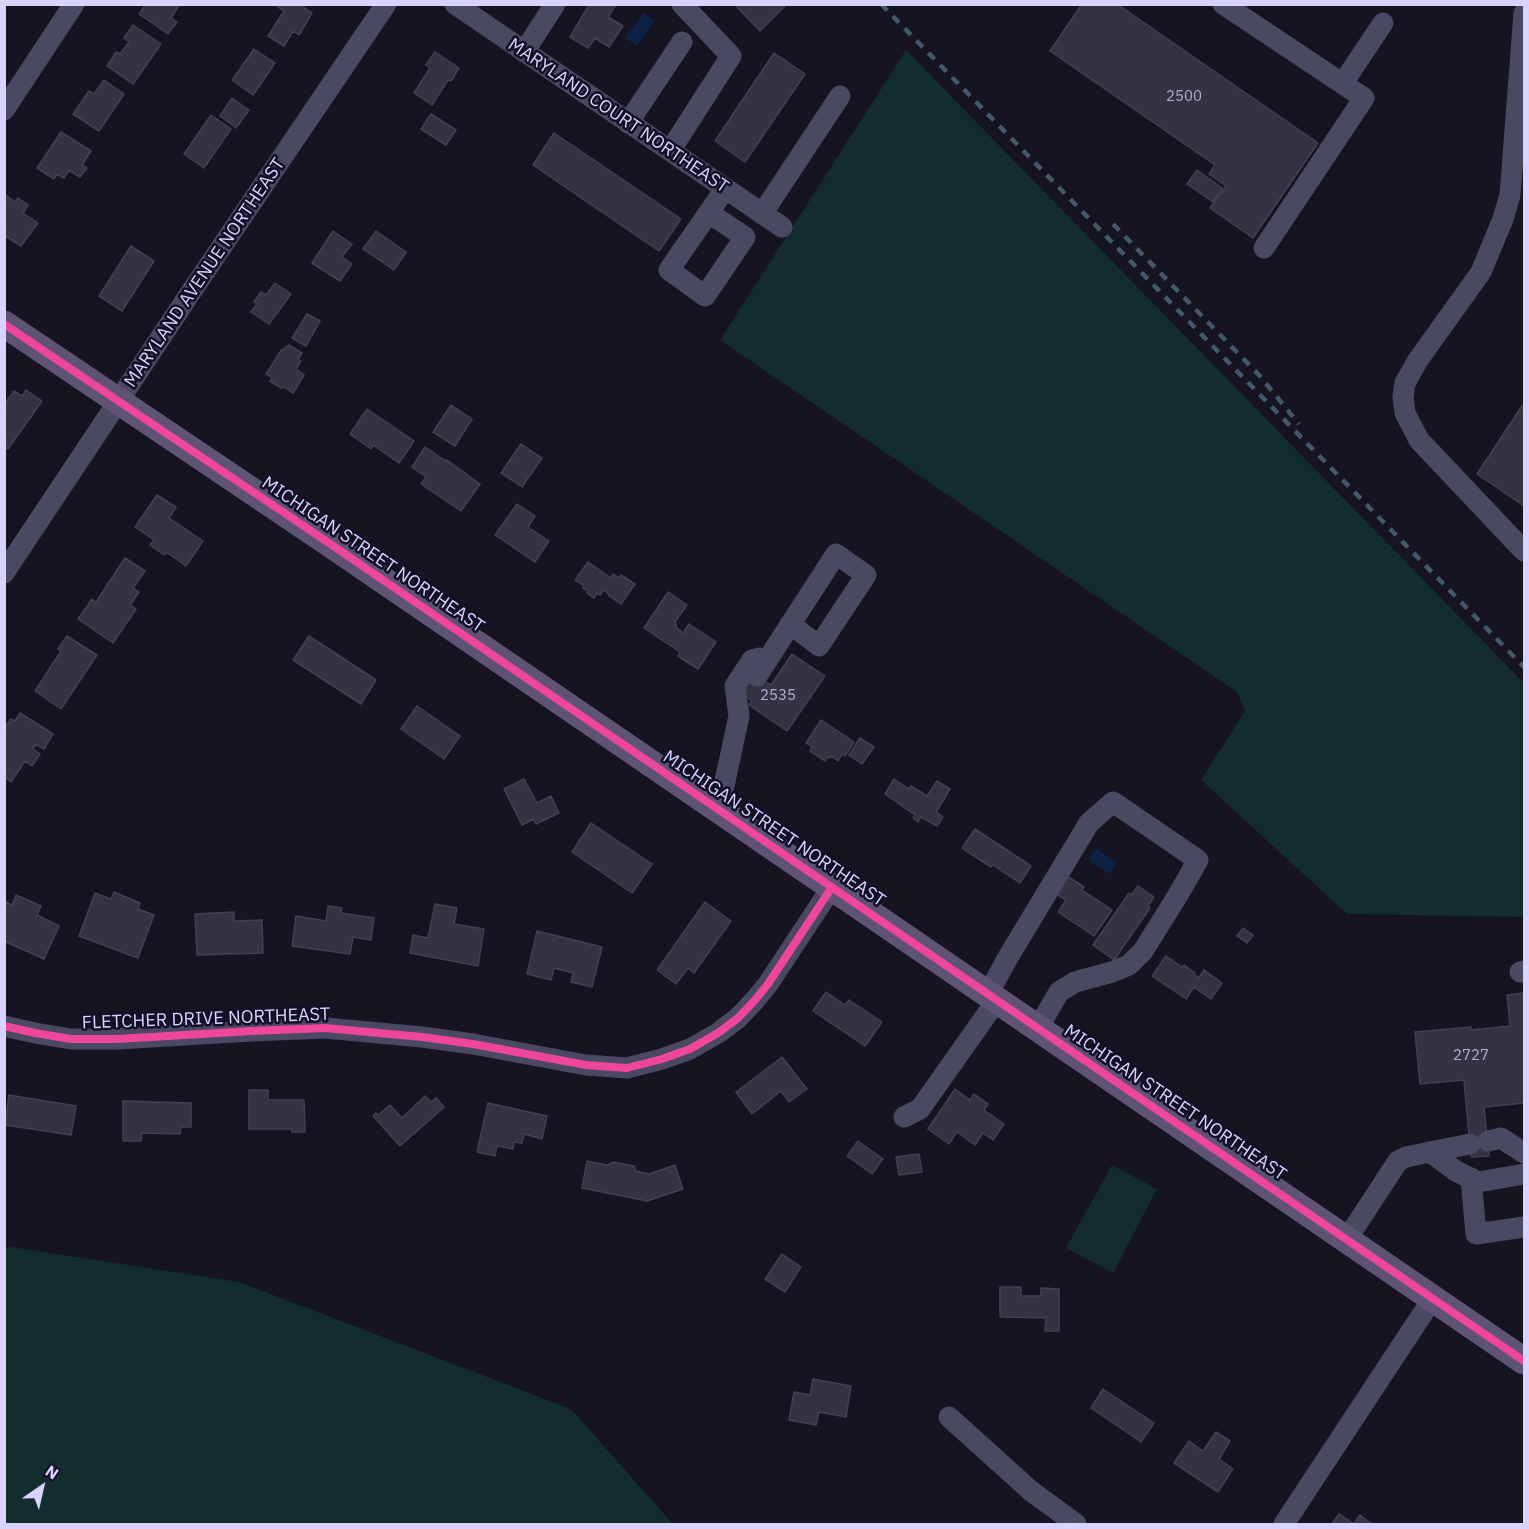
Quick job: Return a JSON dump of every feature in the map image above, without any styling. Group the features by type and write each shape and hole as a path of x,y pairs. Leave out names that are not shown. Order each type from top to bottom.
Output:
{"main road":[{"name":"MICHIGAN STREET NORTHEAST","path":"4,324 719,809 1524,1361"}],"street":[{"path":"4,110 74,4"},
{"name":"MARYLAND AVENUE NORTHEAST","path":"4,573 386,4"},
{"name":"MARYLAND COURT NORTHEAST","path":"455,4 782,227"},
{"path":"524,52 555,4"},
{"path":"670,151 731,56 682,4"},
{"path":"1223,4 1365,98 1264,248"},
{"path":"1524,13 1519,151 1503,219 1481,272 1418,360 1405,383 1403,397 1405,413 1419,440 1524,551"},
{"path":"1343,83 1383,23"},
{"path":"628,123 682,42"},
{"path":"762,214 840,96"},
{"path":"709,213 724,189"},
{"path":"757,676 790,624"},
{"path":"719,809 739,716 735,686 752,660 770,655"},
{"path":"904,1117 920,1108 993,997 1007,959 1089,823 1113,802 1198,860 1143,951 1129,965 1075,982 1059,992 1038,1028"},
{"name":"FLETCHER DRIVE NORTHEAST","path":"4,1026 71,1039 118,1039 325,1028 422,1037 586,1065 627,1068 690,1049 718,1033 738,1017 768,984 832,887"},
{"path":"1347,1239 1398,1161 1406,1157 1501,1138 1524,1153"},
{"path":"1430,1152 1456,1171 1478,1182 1524,1174"},
{"path":"1471,1178 1476,1234 1524,1227"},
{"path":"1284,1524 1433,1298"},
{"path":"948,1417 1031,1491 1076,1524"}],"green space":[{"path":"906,50 1524,683 1524,917 1347,914 1201,780 1245,711 1237,692 720,340"},
{"path":"1112,1165 1157,1189 1113,1273 1066,1248"},
{"path":"11,1247 239,1282 571,1409 673,1524 5,1524 4,1248"}],"water":[{"path":"643,13 655,21 637,46 625,38"},
{"path":"1096,848 1117,863 1111,873 1089,860"}],"building":[{"path":"146,4 180,4 171,18 177,22 168,34 139,14"},
{"path":"280,4 299,4 312,13 299,35 293,31 284,46 268,36 284,11 278,7"},
{"path":"613,4 615,6 608,17 623,26 609,47 595,38 588,48 570,37 589,5"},
{"path":"734,4 786,4 786,5 760,31"},
{"path":"1082,4 1117,4 1318,143 1253,238 1210,208 1226,186 1209,174 1215,165 1050,51"},
{"path":"133,25 161,44 133,84 107,66 116,52 120,54 129,42 124,38"},
{"path":"254,49 275,63 253,95 232,80"},
{"path":"435,52 459,68 451,81 448,80 432,105 414,93 430,68 426,65"},
{"path":"774,53 805,74 745,162 715,141"},
{"path":"104,80 124,94 99,131 73,114 89,91 94,94"},
{"path":"232,98 249,110 236,128 220,116"},
{"path":"431,114 456,130 446,145 421,129"},
{"path":"211,115 231,129 204,168 184,154"},
{"path":"61,132 91,151 82,165 87,168 80,177 69,170 64,178 57,174 54,179 37,168"},
{"path":"554,133 681,219 659,251 533,165"},
{"path":"1197,170 1222,188 1213,202 1187,184"},
{"path":"4,194 15,202 18,198 28,205 23,213 38,223 21,246 4,235"},
{"path":"333,231 352,244 342,257 352,264 340,281 312,263"},
{"path":"376,231 406,252 394,270 363,249"},
{"path":"131,246 154,261 122,311 99,296"},
{"path":"275,283 291,294 269,324 251,312 261,292 266,295"},
{"path":"307,314 320,321 306,346 292,338"},
{"path":"289,345 302,353 298,359 301,361 296,369 304,375 293,393 270,381 272,378 266,374 282,349"},
{"path":"26,390 42,401 8,449 4,446 4,405 14,391 22,396"},
{"path":"1524,403 1524,506 1477,474"},
{"path":"451,405 472,419 455,446 433,432"},
{"path":"367,409 414,441 399,463 373,445 371,449 350,434"},
{"path":"521,444 542,458 522,487 501,473"},
{"path":"425,447 480,484 461,511 421,484 426,477 412,467"},
{"path":"157,495 176,507 169,518 203,541 186,566 166,552 164,555 150,545 154,540 135,527"},
{"path":"517,504 535,516 528,527 549,541 535,562 495,535"},
{"path":"125,558 145,571 133,588 139,592 130,605 136,609 113,643 78,619 92,599 96,602"},
{"path":"588,562 611,578 613,574 619,578 621,575 635,584 621,604 604,590 600,595 597,593 594,598 587,593 584,586 575,580"},
{"path":"668,592 687,605 675,622 677,628 683,633 689,624 716,642 698,669 678,656 680,652 644,628"},
{"path":"67,636 97,655 61,709 35,691 61,651 58,649"},
{"path":"309,636 376,680 361,704 293,660"},
{"path":"792,654 825,676 787,731 749,705 752,701 738,691 749,675 763,685 765,681 771,685"},
{"path":"417,706 460,736 444,759 401,729"},
{"path":"20,713 53,734 44,749 36,744 33,749 40,754 32,766 25,761 11,782 4,777 4,729 11,719 15,721"},
{"path":"821,720 854,742 845,756 842,754 838,761 831,756 825,761 810,751 812,747 806,743"},
{"path":"860,738 874,747 862,764 849,755"},
{"path":"524,779 537,803 551,796 559,813 536,824 534,819 522,825 504,789"},
{"path":"894,779 909,789 911,786 927,796 937,781 950,789 936,812 943,817 937,826 921,817 918,822 913,818 915,815 885,794"},
{"path":"591,823 652,864 632,893 572,852"},
{"path":"975,829 1031,866 1020,883 962,848"},
{"path":"1067,876 1084,887 1082,890 1112,910 1094,936 1058,912 1066,900 1055,893"},
{"path":"1138,886 1154,897 1148,906 1150,908 1114,960 1093,945 1129,893 1131,895"},
{"path":"114,892 140,903 138,909 154,915 138,958 79,936 95,893 111,899"},
{"path":"16,895 41,906 37,915 59,926 44,959 4,941 4,901 12,905"},
{"path":"705,902 731,921 694,973 688,968 676,984 657,970"},
{"path":"435,904 457,908 454,924 484,929 478,966 410,953 413,935 428,938"},
{"path":"328,906 342,908 341,913 374,918 371,940 353,937 350,954 292,946 296,916 326,921"},
{"path":"234,912 234,921 262,920 263,953 197,955 195,914"},
{"path":"1243,928 1253,935 1247,943 1237,936"},
{"path":"537,931 602,947 592,987 571,982 573,973 554,968 551,980 527,974"},
{"path":"1166,956 1182,967 1184,965 1199,978 1204,970 1222,983 1211,999 1194,987 1186,999 1152,976"},
{"path":"826,992 845,1005 849,1000 882,1022 865,1046 813,1011"},
{"path":"1524,993 1524,1103 1484,1107 1489,1156 1471,1157 1464,1080 1420,1084 1415,1032 1510,1026 1507,995"},
{"path":"782,1057 807,1089 789,1102 781,1091 752,1114 736,1092"},
{"path":"955,1089 970,1100 974,1094 988,1104 984,1110 1004,1124 993,1140 983,1133 975,1145 957,1132 949,1144 928,1129"},
{"path":"249,1090 268,1090 268,1100 304,1100 305,1132 292,1132 292,1129 249,1129"},
{"path":"9,1095 76,1106 71,1135 5,1125"},
{"path":"425,1096 431,1102 436,1098 444,1107 400,1146 373,1116 376,1113 378,1115 390,1105 402,1118"},
{"path":"123,1101 191,1103 191,1127 181,1127 180,1134 142,1133 141,1141 123,1141"},
{"path":"488,1103 547,1116 542,1139 524,1134 522,1143 514,1142 513,1149 497,1146 495,1156 477,1152"},
{"path":"858,1141 883,1159 872,1174 847,1156"},
{"path":"919,1154 922,1172 899,1175 896,1157"},
{"path":"587,1161 607,1165 614,1162 634,1166 636,1171 649,1174 675,1165 683,1189 647,1201 582,1188"},
{"path":"782,1254 801,1267 785,1292 765,1279"},
{"path":"1000,1287 1021,1287 1021,1296 1041,1296 1041,1288 1059,1289 1059,1331 1045,1331 1046,1318 1000,1317"},
{"path":"813,1379 851,1386 846,1417 819,1412 816,1425 789,1420 794,1392 810,1395"},
{"path":"1103,1389 1154,1423 1141,1442 1091,1408"},
{"path":"1216,1432 1230,1441 1219,1459 1233,1469 1218,1492 1174,1463 1189,1441 1203,1451"},
{"path":"1339,1514 1354,1524 1332,1524"},
{"path":"1360,1515 1372,1524 1354,1524"}],"railway":[{"path":"881,4 1524,667"},
{"path":"1113,224 1259,375 1299,424"}],"cycle path":[{"path":"4,324 329,543 1524,1361"},
{"path":"4,1026 71,1039 118,1039 325,1028 422,1037 586,1065 627,1068 690,1049 738,1018 768,984 832,887"}]}
